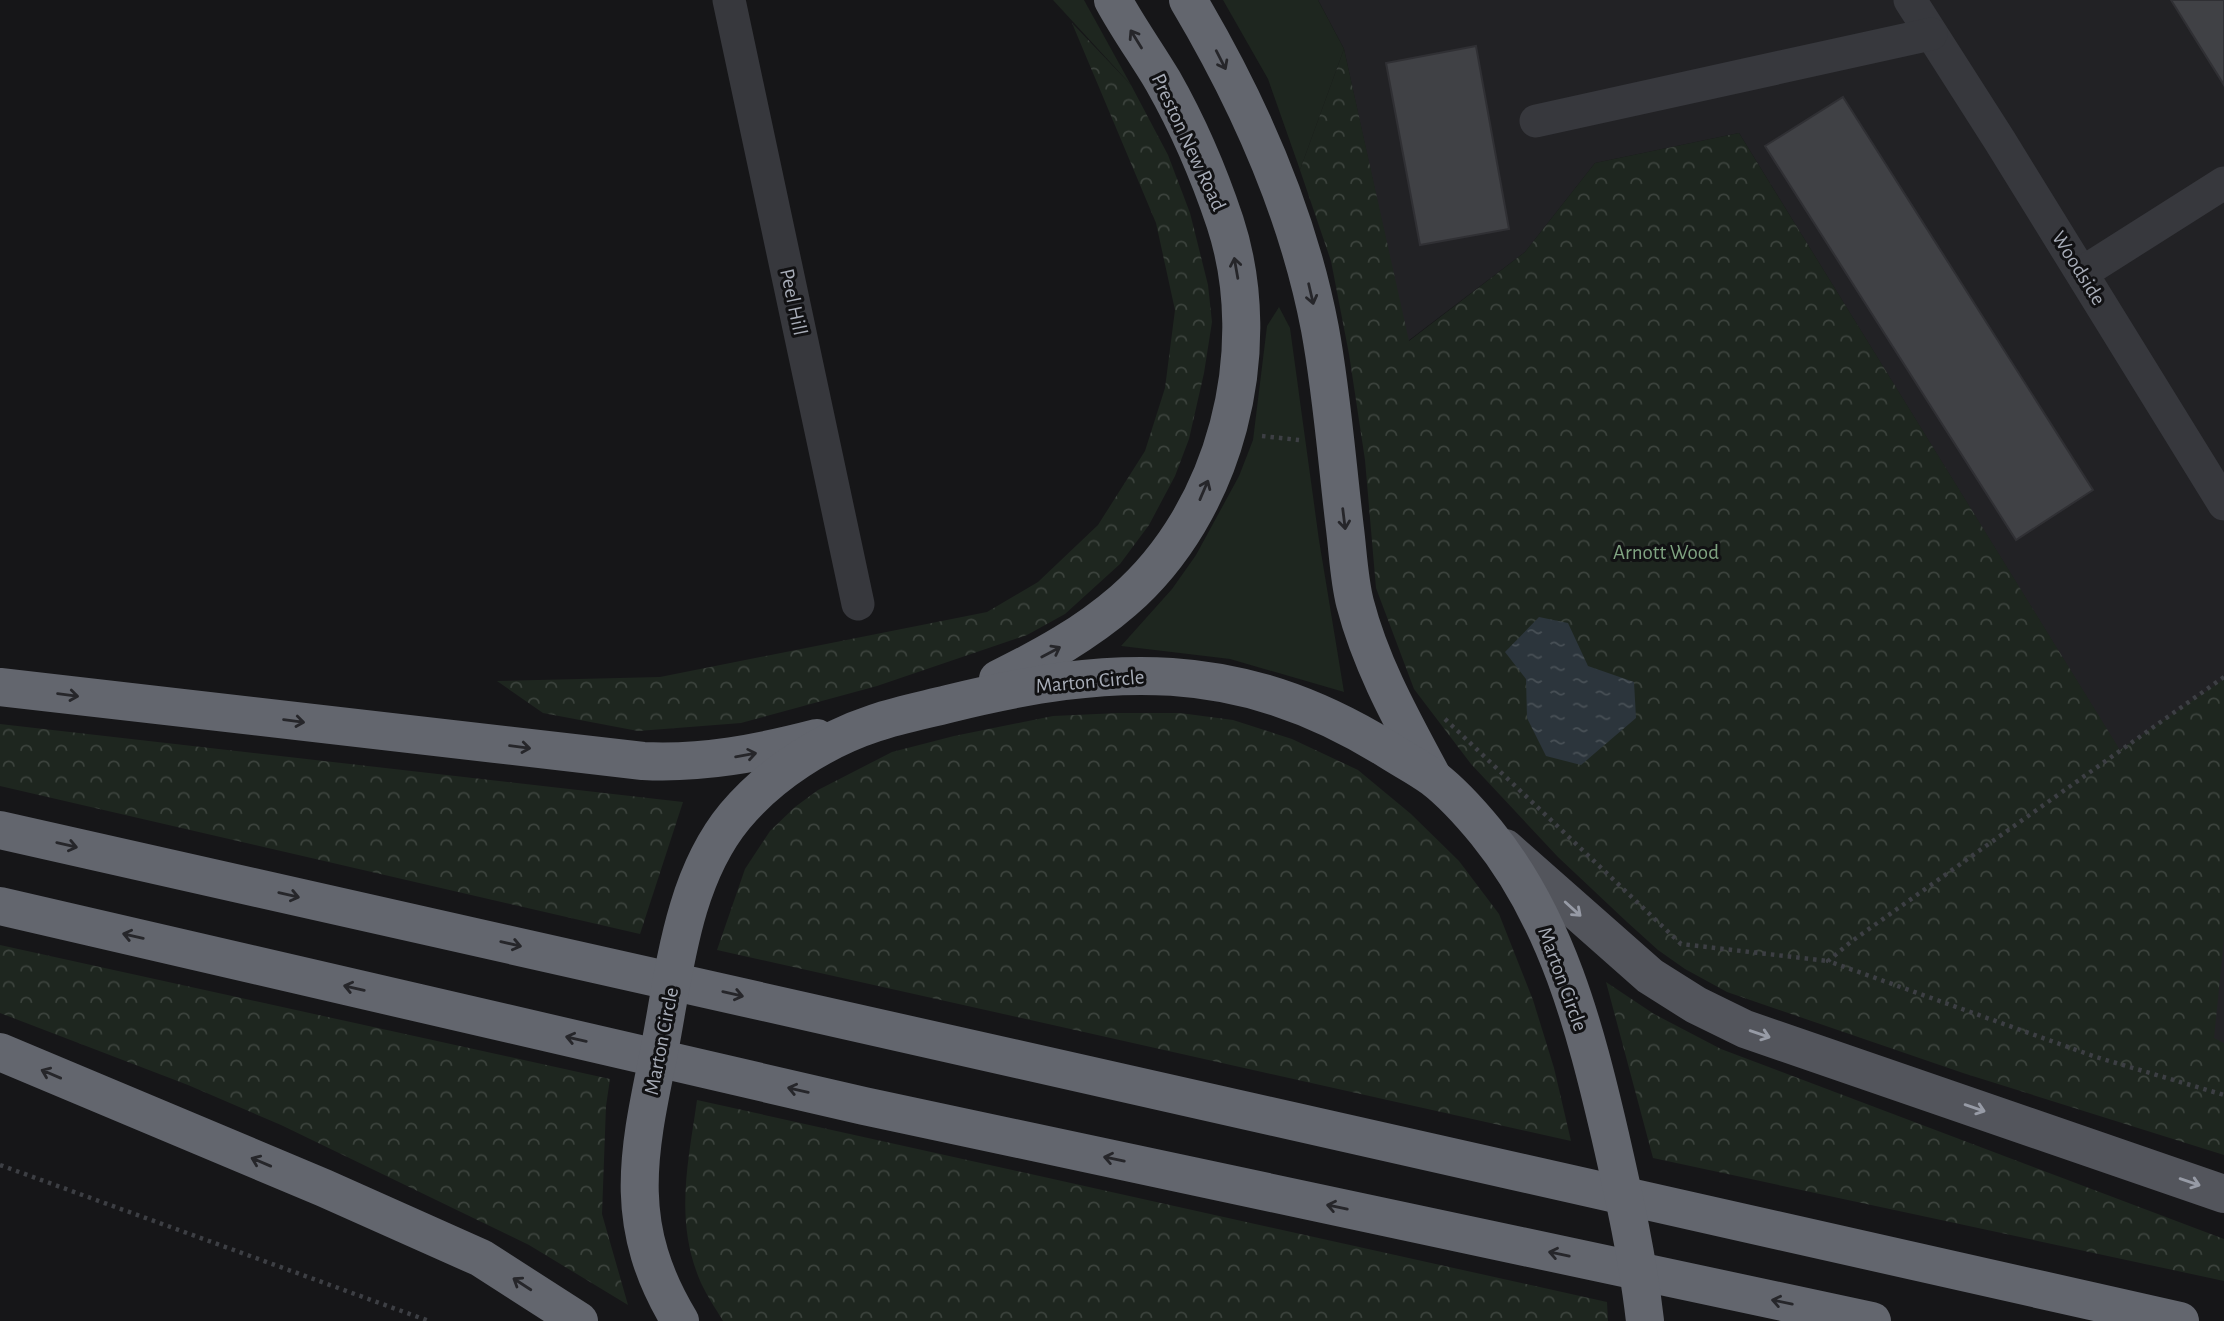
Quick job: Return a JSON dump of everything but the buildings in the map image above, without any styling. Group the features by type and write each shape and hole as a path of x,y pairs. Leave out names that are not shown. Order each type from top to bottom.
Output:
{"highway":[{"name":"Preston New Road","path":"946,705 1058,649 1125,599 1160,564 1201,498 1226,432 1235,398 1241,319 1239,286 1225,223 1203,163 1164,83 1112,0"},
{"path":"1188,0 1246,110 1280,188 1303,260 1320,329 1354,600 1370,652 1394,705 1433,778"},
{"name":"Marton Circle","path":"680,1321 658,1277 644,1235 638,1177 643,1130 686,916 694,890 717,842 750,800 778,776 819,748 874,723 999,692 1062,681 1131,674 1189,677 1249,688 1304,707 1365,736 1433,778 1485,831 1527,891 1567,978 1619,1173 1645,1321"},
{"path":"0,687 679,763 760,752 874,723"},
{"path":"0,830 2180,1321"},
{"path":"0,906 864,1106 1872,1321"},
{"path":"0,1052 324,1188 481,1258 579,1321"}],"main road":[{"path":"1485,831 1650,976 1696,1005 1732,1023 2224,1194"}],"street":[{"name":"Peel Hill","path":"729,0 858,604"},
{"name":"Woodside","path":"1910,0 2224,504"},
{"path":"1536,121 1931,34"},
{"path":"2082,273 2224,183"}],"path":[{"path":"1226,432 1334,444"},
{"path":"1828,961 1852,941 2224,677"},
{"path":"1444,718 1681,944 1828,961 2096,1058 2224,1095"},
{"path":"0,1165 429,1321"}],"shaded area":[{"path":"1318,0 2224,0 2224,1155 2120,751 1739,133 1595,163 1525,252 1408,341 1344,49"}],"green space":[{"path":"1053,0 1084,0 1131,85"},
{"path":"1223,0 1318,0 1344,49 1300,170 1268,79"},
{"path":"1072,23 1131,85 1168,155 1190,213 1208,285 1212,322 1189,439 1175,476 1149,525 1120,564 1065,614 1027,635 877,686 741,723 638,731 543,713 497,681 660,677 987,612 1038,582 1098,525 1145,451 1165,388 1175,310 1156,223"},
{"name":"Arnott Wood","path":"1344,49 1409,341 1525,252 1595,163 1739,133 2120,750 2224,679 2224,939 2214,1038 2224,1043 2224,1155 1963,1073 1727,992 1685,969 1658,950 1558,857 1471,764 1414,689 1376,588 1365,460 1349,354 1331,261 1300,170"},
{"path":"1279,307 1290,328 1319,540 1344,692 1230,659 1121,646 1172,589 1196,555 1239,476 1253,440 1267,326"},
{"path":"1180,713 1233,720 1292,739 1358,770 1411,814 1459,861 1499,914 1533,1000 1554,1068 1571,1141 717,950 745,869 770,831 818,790 892,752 954,736 1053,716"},
{"path":"0,724 683,802 640,934 0,786"},
{"path":"0,945 610,1079 606,1106 602,1214 628,1305 529,1245 281,1125 188,1085 0,1013"},
{"path":"1606,982 1654,1014 1721,1049 2224,1239 2224,1281 1653,1158"},
{"path":"697,1100 1607,1302 1608,1321 723,1321 701,1283 693,1260 685,1215 687,1170"}],"water":[{"path":"1539,617 1568,623 1588,666 1634,682 1636,718 1581,765 1546,756 1527,718 1526,679 1505,652"}]}
